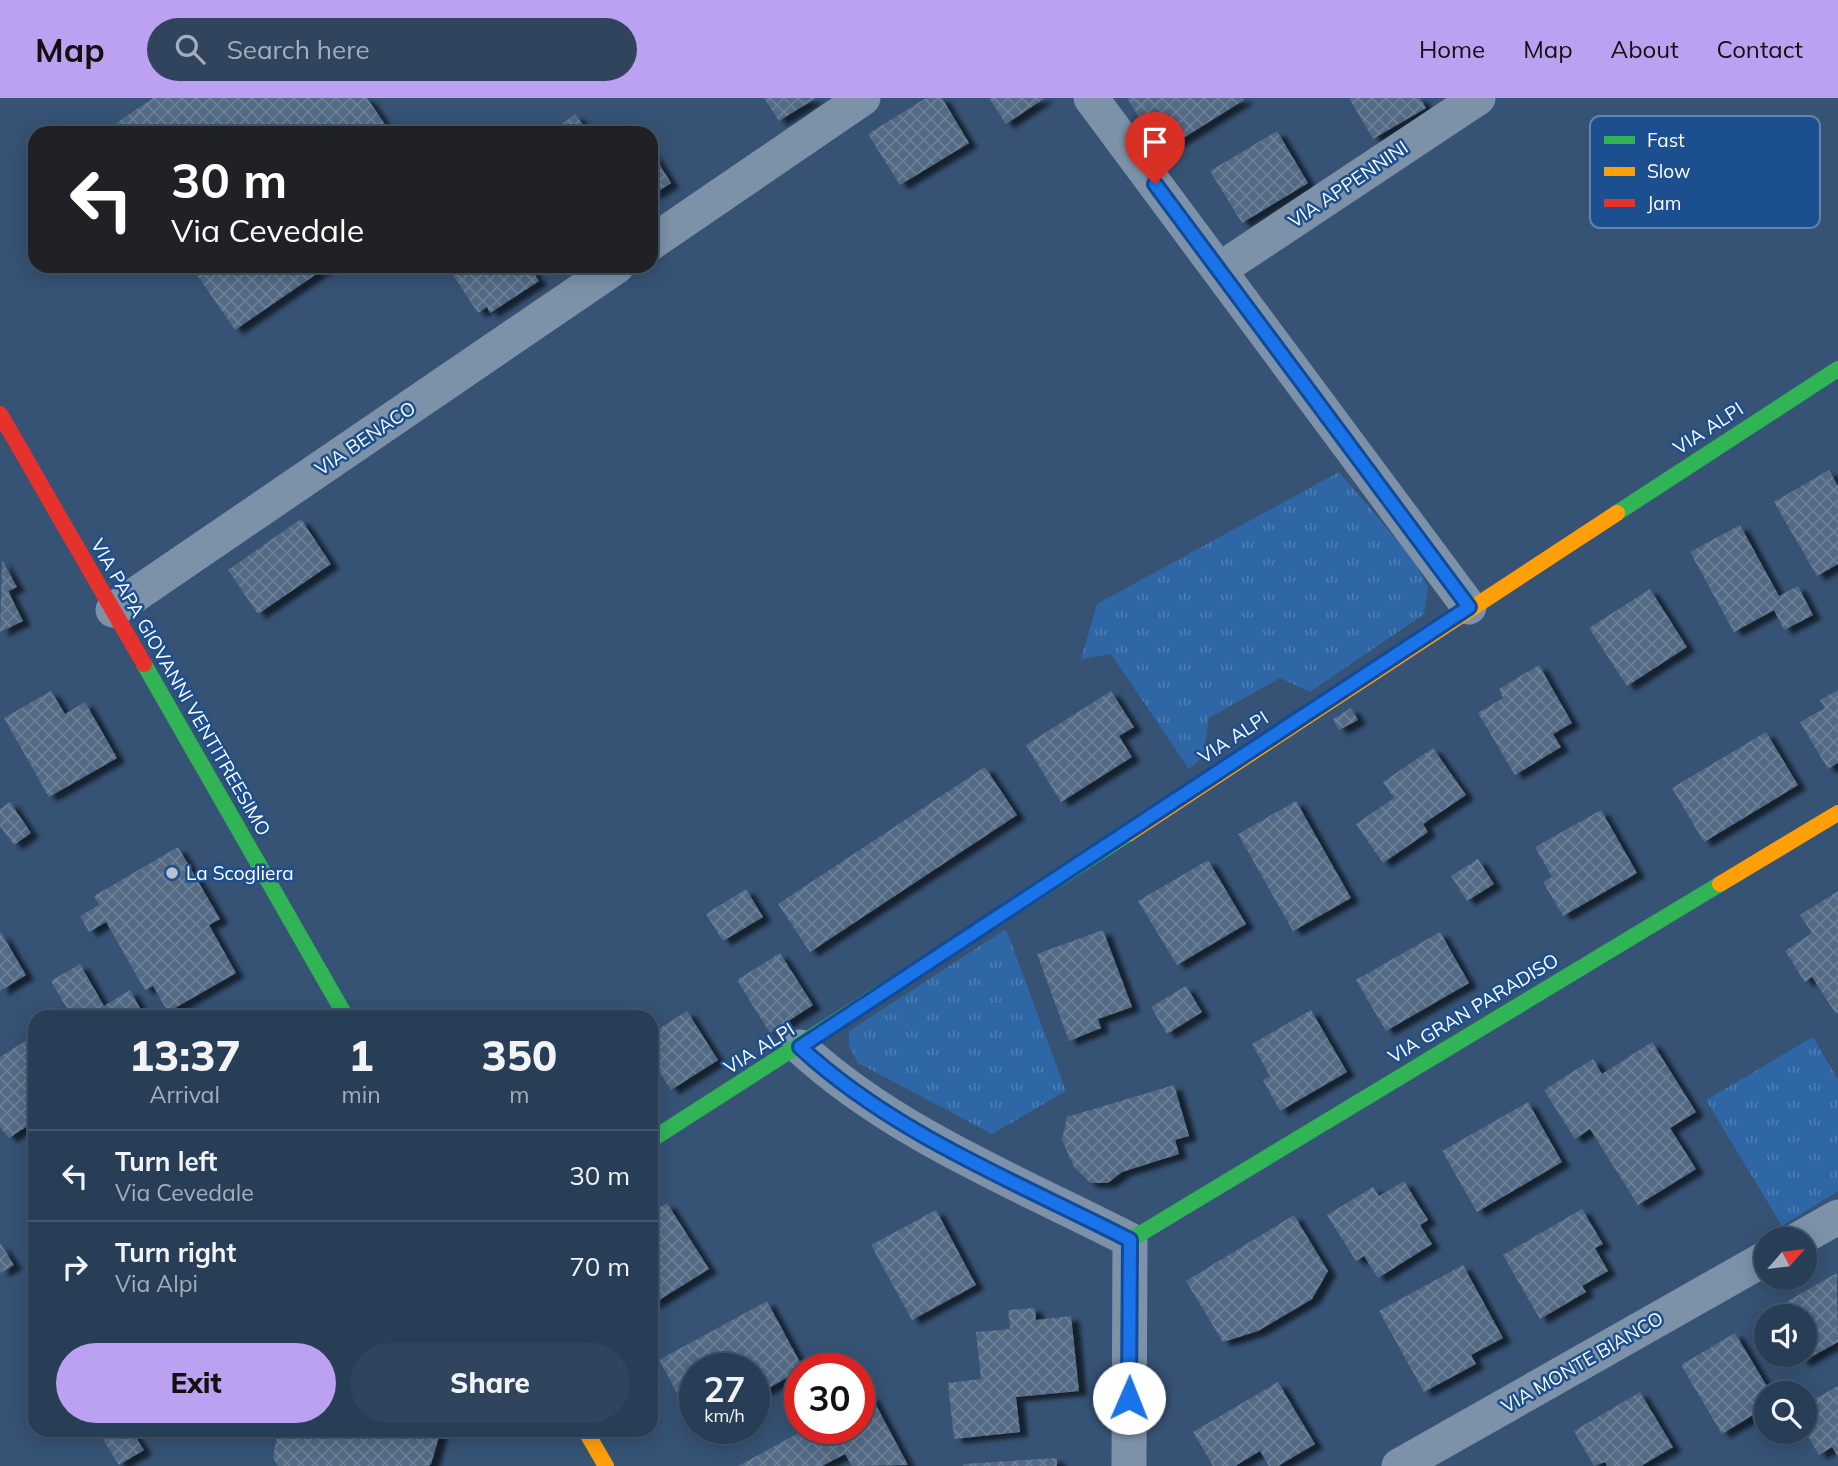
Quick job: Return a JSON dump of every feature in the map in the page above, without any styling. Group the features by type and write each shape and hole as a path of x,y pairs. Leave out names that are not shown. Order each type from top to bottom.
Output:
{"street":[{"path":"658,238 863,98"},
{"path":"1091,98 1469,607"},
{"name":"VIA APPENNINI","path":"1219,270 1478,98"},
{"name":"VIA BENACO","path":"113,610 607,273"},
{"name":"VIA ALPI","path":"658,1136 800,1047 1469,607 1838,369"},
{"name":"VIA PAPA GIOVANNI VENTITREESIMO","path":"0,414 342,1010"},
{"name":"VIA GRAN PARADISO","path":"1130,1240 1838,813"},
{"path":"800,1047 837,1081 943,1145 1130,1240 1129,1466"},
{"path":"1817,1229 1838,1217"},
{"name":"VIA MONTE BIANCO","path":"1399,1466 1754,1265"},
{"path":"588,1437 606,1466"}],"green space":[{"path":"1339,472 1414,560 1428,588 1424,614 1310,692 1280,678 1209,718 1203,757 1189,769 1111,654 1081,659 1097,604"},
{"path":"1006,929 1066,1091 992,1134 858,1063 849,1046 849,1031"},
{"path":"1813,1037 1838,1080 1838,1191 1782,1226 1706,1100"}],"building":[{"path":"153,98 367,98 386,126 112,126"},
{"path":"764,98 816,98 779,121"},
{"path":"926,98 942,98 969,143 900,185 868,134"},
{"path":"989,98 1045,98 1006,124"},
{"path":"1127,98 1243,98 1244,100 1161,152"},
{"path":"1349,98 1420,98 1426,108 1373,139"},
{"path":"575,114 584,126 559,126"},
{"path":"1277,131 1308,183 1242,223 1210,171"},
{"path":"658,162 671,183 658,191"},
{"path":"196,273 318,273 235,330"},
{"path":"452,273 534,273 539,281 490,313 487,307 478,313"},
{"path":"1829,470 1838,486 1838,564 1817,576 1774,502"},
{"path":"301,519 331,564 258,614 228,570"},
{"path":"1740,525 1779,596 1798,586 1813,615 1784,630 1774,610 1734,632 1690,552"},
{"path":"2,560 17,587 8,591 23,621 0,632"},
{"path":"1650,589 1687,647 1627,686 1589,628"},
{"path":"1539,665 1572,723 1553,734 1561,747 1515,775 1478,713 1503,698 1499,689"},
{"path":"1838,690 1838,763 1828,769 1800,722 1825,708 1820,700"},
{"path":"51,691 65,714 85,702 117,758 49,797 4,718"},
{"path":"1111,691 1134,727 1119,736 1132,757 1061,802 1026,745"},
{"path":"1351,708 1358,720 1339,730 1333,719"},
{"path":"1766,732 1798,785 1704,842 1672,788"},
{"path":"1433,748 1466,795 1423,824 1428,832 1383,863 1356,824 1394,798 1383,782"},
{"path":"985,767 1017,815 810,952 778,904"},
{"path":"1296,801 1351,898 1293,931 1238,834"},
{"path":"10,802 31,833 14,845 0,826 0,809"},
{"path":"1601,810 1637,873 1563,916 1543,882 1552,877 1535,847"},
{"path":"178,847 220,919 209,925 236,973 171,1010 167,1010 153,986 145,990 106,922 89,932 80,916 99,905 94,896"},
{"path":"1478,859 1494,884 1467,901 1451,876"},
{"path":"1208,860 1246,924 1177,965 1138,901"},
{"path":"746,889 763,917 723,941 706,914"},
{"path":"1838,891 1836,1014 1812,977 1805,982 1785,951 1812,933 1800,915"},
{"path":"1103,930 1132,1007 1098,1019 1101,1028 1069,1041 1037,954"},
{"path":"0,931 26,975 0,991"},
{"path":"1440,932 1469,983 1386,1031 1356,980"},
{"path":"780,953 813,1005 770,1033 737,980"},
{"path":"80,964 104,1006 130,990 141,1010 68,1010 51,981"},
{"path":"1186,986 1202,1012 1167,1034 1151,1007"},
{"path":"1311,1010 1347,1072 1280,1111 1263,1080 1270,1076 1252,1044"},
{"path":"687,1011 718,1060 671,1090 658,1070 658,1030"},
{"path":"28,1039 28,1126 9,1138 0,1127 0,1057"},
{"path":"1652,1042 1696,1112 1670,1128 1696,1169 1638,1205 1590,1129 1575,1139 1544,1090 1593,1059 1602,1074"},
{"path":"1174,1085 1189,1136 1175,1140 1179,1154 1122,1172 1108,1183 1090,1183 1074,1167 1062,1140 1067,1117"},
{"path":"1528,1102 1562,1162 1477,1212 1442,1151"},
{"path":"1404,1181 1428,1220 1420,1225 1432,1244 1378,1278 1364,1256 1356,1261 1327,1215 1373,1187 1379,1196"},
{"path":"667,1203 709,1269 658,1301 658,1209"},
{"path":"1582,1209 1603,1244 1595,1248 1608,1271 1582,1286 1586,1292 1540,1319 1503,1255"},
{"path":"936,1210 976,1285 912,1320 871,1245"},
{"path":"1294,1215 1328,1271 1312,1299 1258,1331 1223,1342 1186,1281"},
{"path":"0,1243 14,1265 0,1273"},
{"path":"1463,1265 1503,1338 1471,1355 1476,1364 1424,1392 1379,1311"},
{"path":"1837,1273 1838,1342 1817,1354 1817,1304 1783,1304 1807,1290 1817,1290 1817,1284"},
{"path":"767,1301 795,1353 784,1353 784,1379 770,1388 770,1353 679,1353 679,1396 659,1360"},
{"path":"1035,1308 1036,1320 1071,1316 1079,1391 1016,1397 1020,1432 954,1439 948,1383 981,1379 976,1332 1010,1329 1008,1310"},
{"path":"1735,1333 1764,1381 1754,1381 1754,1414 1722,1434 1681,1365"},
{"path":"1278,1382 1315,1444 1278,1466 1269,1466 1260,1451 1235,1466 1213,1466 1193,1432"},
{"path":"1838,1386 1838,1457 1832,1447 1819,1455 1812,1444 1817,1444 1817,1398"},
{"path":"1640,1392 1673,1447 1641,1466 1607,1466 1605,1462 1594,1466 1574,1431"},
{"path":"875,1403 908,1465 852,1466 845,1454 822,1466 738,1466 784,1441 784,1444 875,1444"},
{"path":"101,1437 136,1437 144,1450 119,1465"},
{"path":"277,1437 439,1437 431,1464 428,1466 278,1466 273,1458"},
{"path":"1057,1458 1057,1466 963,1466 963,1464"}],"traffic: fast":[{"path":"1617,513 1838,369"},
{"path":"144,664 342,1010"},
{"path":"658,1136 1128,834"},
{"path":"1130,1240 1720,884"}],"traffic: slow":[{"path":"1128,834 1617,513"},
{"path":"1720,884 1838,813"},
{"path":"589,1437 606,1466"}],"traffic: jam":[{"path":"0,414 144,664"}],"place":[{"name":"La Scogliera","path":"172,873"}],"route":[{"path":"1129,1398 1130,1240 943,1145 837,1081 800,1047 1469,607 1155,184"}]}
